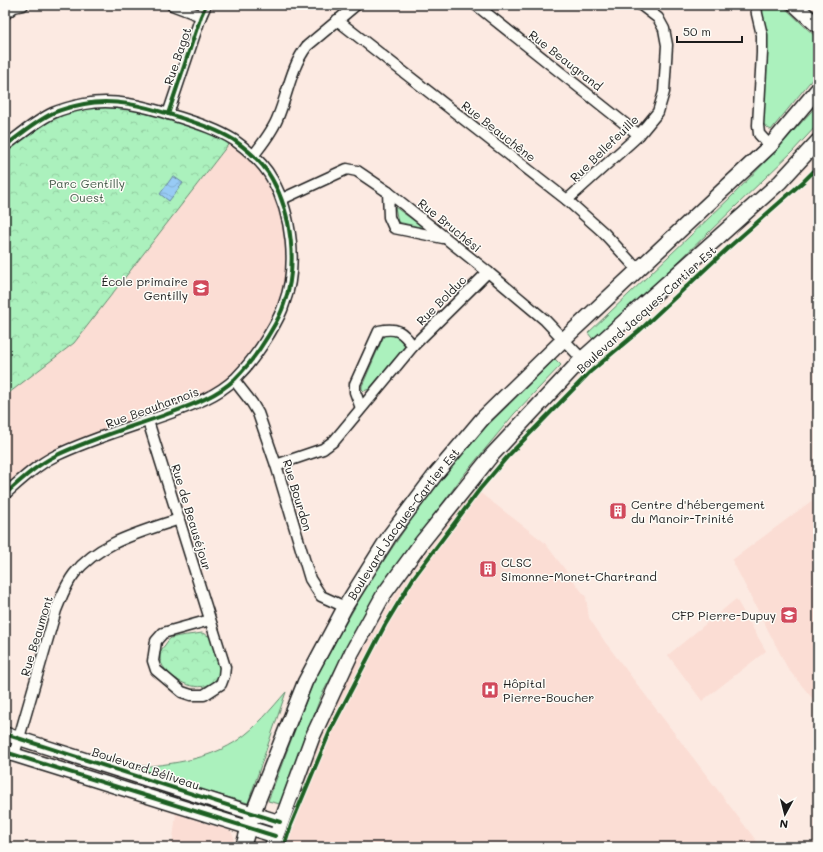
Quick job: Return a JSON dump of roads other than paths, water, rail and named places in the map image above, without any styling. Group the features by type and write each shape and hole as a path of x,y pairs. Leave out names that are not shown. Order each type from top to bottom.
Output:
{"main road":[{"path":"795,5 818,26"},
{"name":"Boulevard Jacques-Cartier Est","path":"243,847 253,813 305,682 344,607 390,535 435,475 483,418 563,340 770,146 818,89"},
{"name":"Boulevard Jacques-Cartier Est","path":"273,842 312,738 352,652 384,594 422,542 491,456 582,359 780,182 818,142"}],"street":[{"path":"172,5 201,16"},
{"name":"Rue Bagot","path":"168,114 206,5"},
{"path":"253,156 278,118 295,65 301,53 306,46 356,5"},
{"name":"Rue Beaugrand","path":"476,5 639,135"},
{"name":"Rue Bellefeuille","path":"567,200 639,135 658,112 664,92 668,44 664,29 658,18 641,5"},
{"path":"756,5 756,14 762,35 758,125 759,134 770,146"},
{"path":"5,14 18,6"},
{"name":"Rue Beauchêne","path":"336,20 567,200 603,232 638,270"},
{"name":"Rue Beauharnois","path":"5,146 23,132 54,113 83,104 113,102 141,106 202,125 235,141 253,156 271,177 282,199 289,227 291,249 291,273 284,304 268,336 252,359 234,380 193,405 101,436 53,457 27,474 5,494"},
{"name":"Rue Bruchési","path":"282,199 347,169 357,171 388,192 488,272 545,320 582,359"},
{"path":"388,192 389,217 394,228 445,239"},
{"name":"Rue Bolduc","path":"276,465 323,449 335,440 413,346 488,272"},
{"name":"Rue Bolduc","path":"361,408 355,392 355,384 379,331 390,328 405,334 413,346"},
{"name":"Rue Bourdon","path":"234,380 258,413 276,465 310,579 321,596 344,607"},
{"name":"Rue de Beauséjour","path":"148,421 225,667 221,684 204,695 192,695 182,692 156,670 153,661 156,641 163,633 210,620"},
{"name":"Rue Beaumont","path":"10,754 19,739 56,610 62,595 74,574 89,559 119,540 179,519"},
{"name":"Boulevard Béliveau","path":"5,734 280,822"},
{"path":"10,754 248,828 273,842"}],"water":[{"path":"173,176 183,183 169,201 160,194"}],"place":[{"name":"École primaire Gentilly","path":"201,288"},
{"name":"Centre d'hébergement du Manoir-Trinité","path":"618,511"},
{"name":"CLSC Simonne-Monet-Chartrand","path":"488,569"},
{"name":"CFP Pierre-Dupuy","path":"789,615"},
{"name":"Hôpital Pierre-Boucher","path":"490,690"}],"park label":[{"name":"Parc Gentilly Ouest","path":"87,190"}]}
